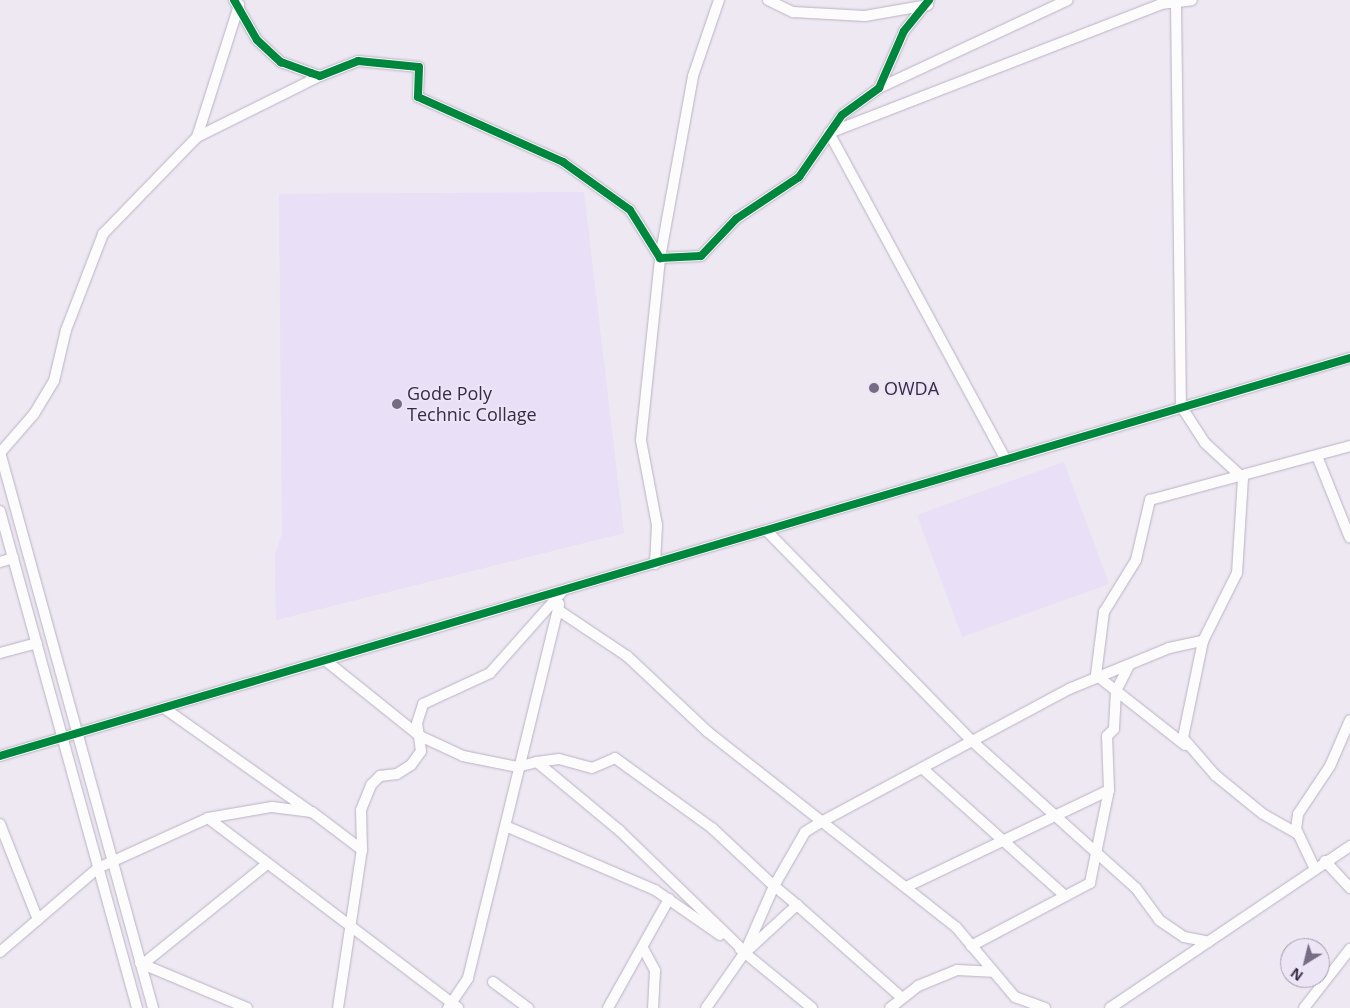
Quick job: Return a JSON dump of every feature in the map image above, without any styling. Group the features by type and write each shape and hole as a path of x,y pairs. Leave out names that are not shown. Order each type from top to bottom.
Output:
{"street":[{"path":"655,564 657,525 641,440 660,258 693,76 719,0"},
{"path":"768,0 793,12 865,16 928,3"},
{"path":"660,258 701,256 736,218 799,177 842,115 879,88 1068,0"},
{"path":"829,133 1161,4 1192,0"},
{"path":"1176,2 1181,406 1205,443 1243,478"},
{"path":"237,3 257,40 281,62 320,76"},
{"path":"197,137 237,3"},
{"path":"879,88 904,31 928,3"},
{"path":"153,1008 0,452 34,414 54,381 66,330 103,234 197,137 320,76 358,61 420,67 418,97 562,162 630,210 660,258"},
{"path":"829,133 1006,460"},
{"path":"0,756 767,531 1181,406 1350,358"},
{"path":"1298,834 1263,814 1185,746 1096,675 1104,612 1136,560 1150,500 1243,478 1350,446"},
{"path":"1317,456 1350,538"},
{"path":"1185,746 1186,719 1203,641 1238,573 1243,478"},
{"path":"0,512 64,737 137,1008"},
{"path":"767,531 972,741 1059,815 1136,888 1160,920 1184,937 1209,942"},
{"path":"0,562 13,558"},
{"path":"208,818 350,930 452,1006 468,978 508,827 517,767 563,590"},
{"path":"338,1008 362,850 361,810 371,785 380,776 397,774 411,765 421,750 417,723 424,704 490,673 563,590"},
{"path":"558,610 627,656 708,732 956,927 1015,997 1045,1008"},
{"path":"706,1008 745,952 774,886 805,832 1069,689 1102,680 1169,648 1203,641"},
{"path":"0,653 37,643"},
{"path":"326,660 420,736 463,756 517,767 558,759 592,768 614,758 712,828 774,886 902,998"},
{"path":"971,946 1090,883 1108,790 1107,736 1114,729 1116,691 1128,667"},
{"path":"164,708 312,812 362,850"},
{"path":"1315,869 1298,834 1298,814 1330,766 1350,722"},
{"path":"537,762 619,830 745,952 812,1008"},
{"path":"922,768 1007,841 1065,896"},
{"path":"906,887 1007,841 1108,790"},
{"path":"0,952 98,868 208,818 272,807 312,812"},
{"path":"508,827 669,899 745,952"},
{"path":"1,830 38,920"},
{"path":"1110,1008 1325,861 1350,846"},
{"path":"1325,861 1350,888"},
{"path":"142,964 267,864"},
{"path":"608,1008 669,899"},
{"path":"745,952 797,905"},
{"path":"643,948 655,970 653,1008"},
{"path":"1304,1008 1350,949"},
{"path":"142,964 247,1008"},
{"path":"890,1008 918,986 957,970 992,972"},
{"path":"493,982 528,1008"}],"shaded area":[{"path":"584,192 624,533 276,620 275,554 282,534 279,194"},
{"path":"1064,462 1109,584 962,637 917,515"}],"cycle path":[{"path":"234,0 257,40 281,62 311,73 320,76 358,61 419,67 418,97 563,162 630,210 660,258 701,256 736,219 799,177 842,115 879,88 904,31 929,0"},
{"path":"0,756 1350,358"}],"place":[{"name":"OWDA","path":"874,388"},
{"name":"Gode Poly Technic Collage","path":"397,404"}]}
